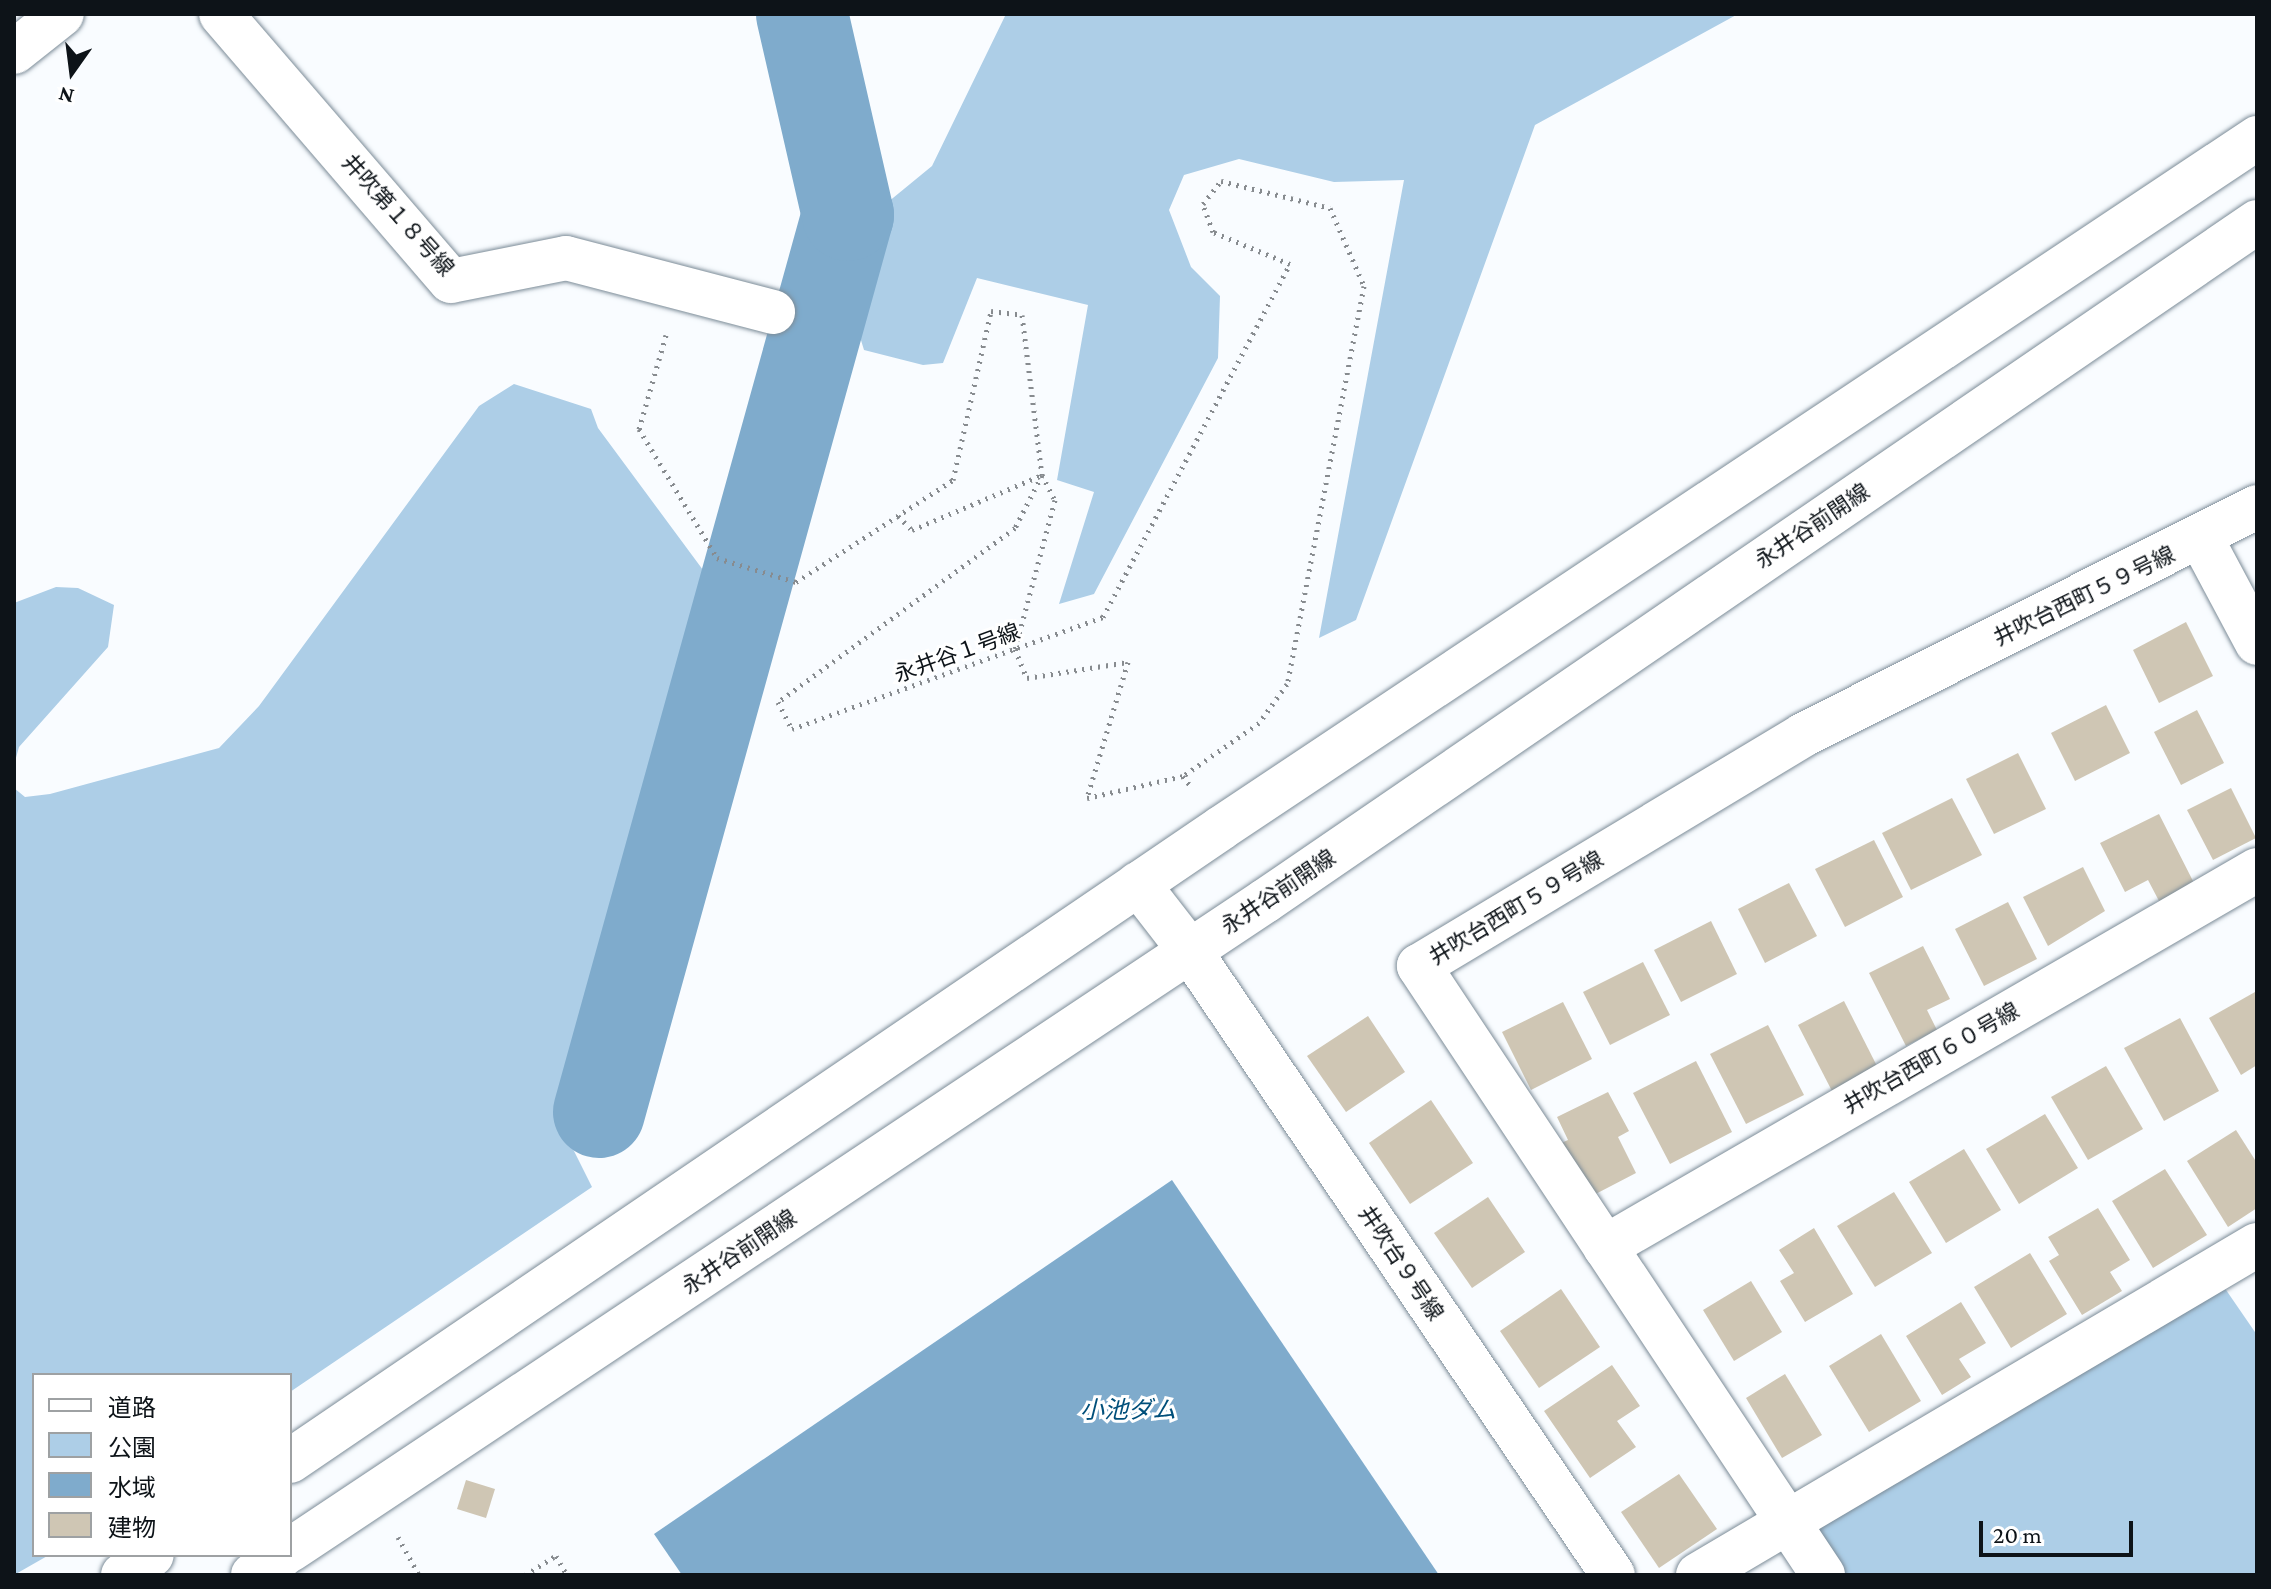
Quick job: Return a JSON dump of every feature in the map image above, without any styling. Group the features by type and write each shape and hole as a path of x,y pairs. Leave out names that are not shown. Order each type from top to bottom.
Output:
{"street":[{"path":"14,52 62,14"},
{"name":"井吹第１８号線","path":"221,14 451,281 566,258 773,312"},
{"path":"292,1460 1221,828 2257,138"},
{"name":"永井谷前開線","path":"292,1549 1190,951 2257,222"},
{"name":"井吹台西町５９号線","path":"1823,1575 1419,966 1803,735 2201,538 2257,507"},
{"path":"2201,538 2257,643"},
{"name":"井吹台西町６０号線","path":"1605,1247 2257,870"},
{"name":"井吹台９号線","path":"1138,884 1190,951 1613,1575"},
{"path":"1698,1575 1789,1525 2257,1245"},
{"path":"123,1575 149,1557"},
{"path":"253,1575 280,1557"}],"path":[{"name":"永井谷１号線","path":"1042,475 1015,528 778,702 792,729 1103,617 1290,264 1213,232 1203,204 1221,181 1330,208 1364,286 1287,684 1259,723 1183,776"},
{"path":"679,288 639,429 717,558 796,582 953,480 991,311 1022,315 1042,475 1055,500 1015,649 1027,678 1128,662 1087,798 1183,776 1221,828"},
{"path":"898,516 912,530 1042,475"},
{"path":"525,1575 556,1556 567,1575"}],"green space":[{"path":"1006,14 1738,14 1535,125 1356,620 1319,638 1404,180 1334,182 1239,159 1184,175 1169,210 1191,267 1220,296 1218,358 1094,594 1059,604 1094,492 1057,480 1088,305 977,278 943,363 923,365 864,350 853,314 871,216 932,166"},
{"path":"514,384 591,409 598,428 720,593 566,1135 592,1187 292,1391 292,1373 32,1373 32,1557 46,1557 14,1575 14,788 25,797 50,794 219,748 259,706 479,406"},
{"path":"56,587 78,588 114,605 108,647 19,747 14,765 14,603"},
{"path":"2213,1271 2257,1335 2257,1575 1823,1575 1789,1525"}],"water":[{"name":"小池ダム","path":"1172,1180 1439,1575 682,1575 654,1534"}],"building":[{"path":"2186,622 2213,676 2159,703 2133,650"},
{"path":"2106,705 2130,753 2075,781 2051,733"},
{"path":"2197,710 2224,763 2181,785 2154,732"},
{"path":"2018,753 2046,809 1994,834 1966,779"},
{"path":"2231,788 2256,838 2213,860 2187,810"},
{"path":"1952,798 1982,855 1911,890 1882,833"},
{"path":"2159,814 2194,883 2159,901 2148,880 2125,892 2100,843"},
{"path":"1874,840 1903,897 1845,927 1815,869"},
{"path":"2083,867 2105,911 2048,946 2023,897"},
{"path":"1789,883 1817,936 1765,963 1738,909"},
{"path":"2008,902 2037,959 1984,986 1955,929"},
{"path":"1711,921 1737,974 1681,1002 1654,950"},
{"path":"1923,946 1950,999 1927,1010 1937,1030 1906,1046 1869,973"},
{"path":"1643,962 1670,1015 1610,1045 1583,992"},
{"path":"2255,992 2257,1065 2241,1075 2209,1018"},
{"path":"1844,1001 1879,1070 1833,1093 1798,1025"},
{"path":"1563,1002 1592,1059 1531,1090 1502,1032"},
{"path":"1368,1016 1405,1072 1346,1112 1307,1056"},
{"path":"2180,1018 2219,1091 2164,1121 2124,1048"},
{"path":"1768,1025 1804,1095 1746,1124 1710,1054"},
{"path":"1696,1061 1732,1132 1670,1164 1633,1093"},
{"path":"2106,1066 2143,1129 2088,1160 2051,1097"},
{"path":"1608,1092 1629,1131 1618,1137 1636,1173 1586,1199 1559,1144 1568,1140 1557,1117"},
{"path":"1431,1100 1473,1163 1410,1204 1369,1143"},
{"path":"2045,1114 2078,1168 2019,1204 1986,1149"},
{"path":"2236,1130 2257,1163 2257,1208 2228,1227 2187,1161"},
{"path":"1964,1149 2001,1210 1946,1243 1909,1182"},
{"path":"2165,1169 2207,1235 2153,1268 2112,1201"},
{"path":"1894,1192 1932,1253 1875,1287 1837,1226"},
{"path":"1488,1197 1525,1252 1472,1288 1434,1233"},
{"path":"2098,1208 2130,1260 2110,1272 2122,1291 2082,1315 2049,1261 2059,1255 2048,1237"},
{"path":"1814,1228 1853,1294 1805,1322 1780,1281 1794,1273 1779,1250"},
{"path":"2030,1253 2067,1314 2011,1348 1974,1287"},
{"path":"1751,1281 1782,1332 1734,1361 1703,1310"},
{"path":"1561,1289 1600,1347 1539,1388 1500,1331"},
{"path":"1961,1302 1986,1343 1959,1359 1971,1377 1942,1395 1906,1336"},
{"path":"1881,1334 1921,1401 1869,1432 1829,1366"},
{"path":"1612,1365 1640,1406 1617,1421 1636,1447 1590,1478 1544,1411"},
{"path":"1785,1374 1822,1435 1782,1458 1746,1398"},
{"path":"1679,1474 1717,1529 1659,1568 1621,1512"},
{"path":"466,1480 495,1489 486,1518 457,1509"}],"waterway":[{"path":"599,1112 848,215 802,14"}]}
